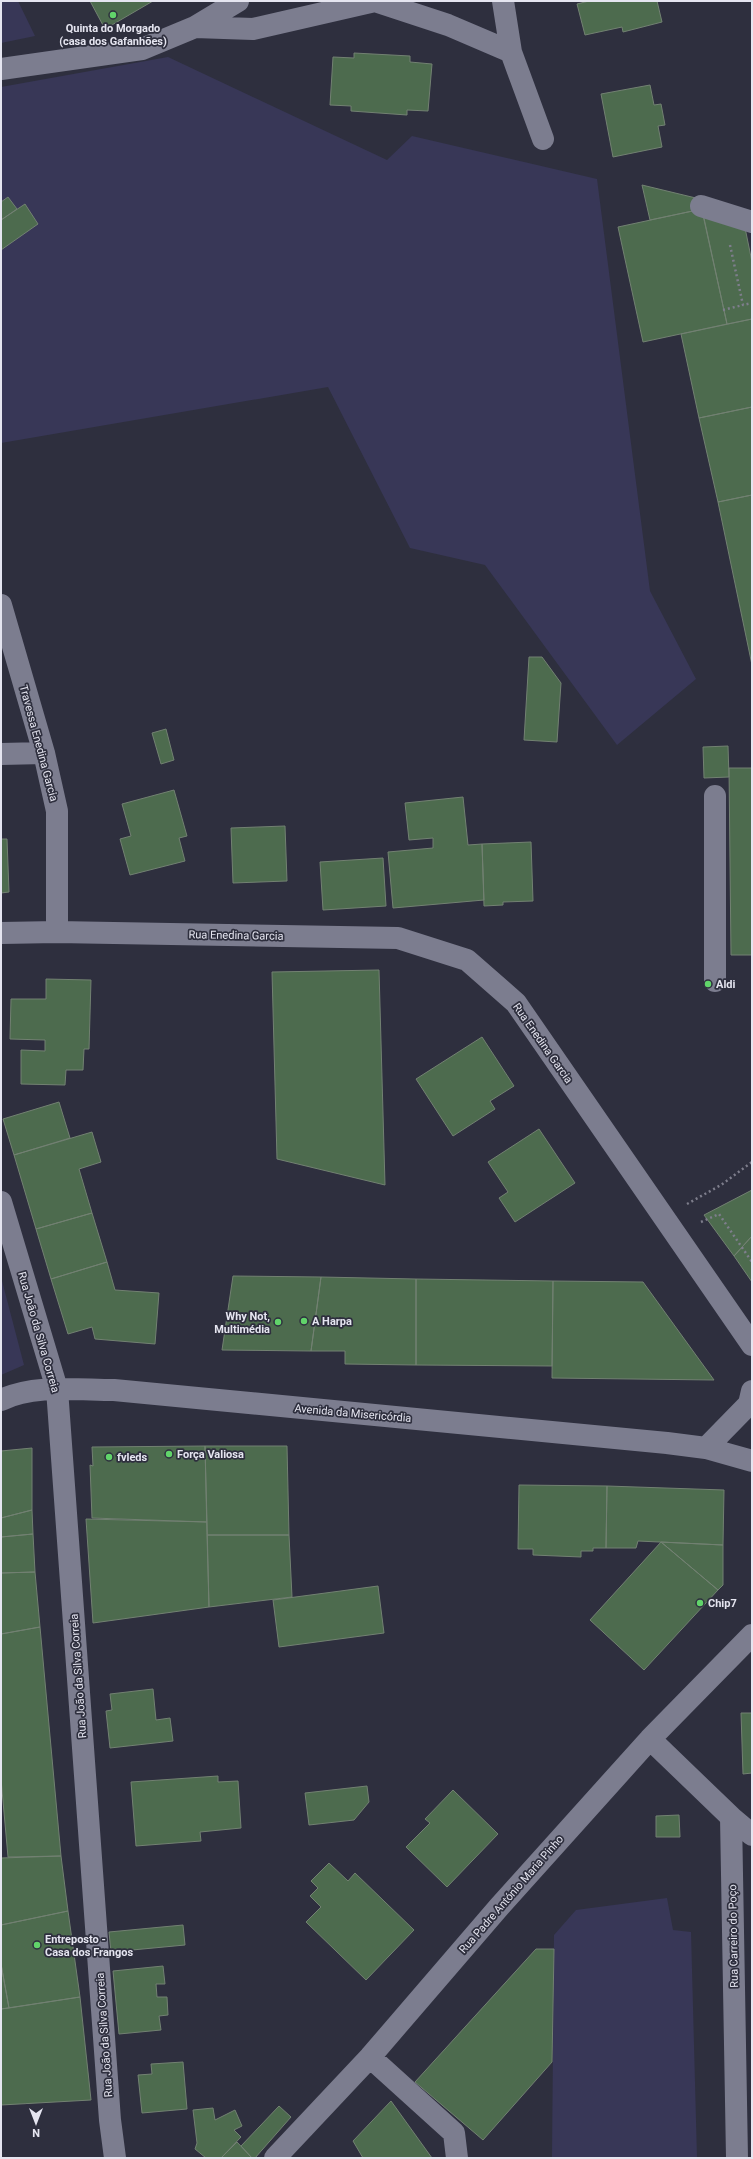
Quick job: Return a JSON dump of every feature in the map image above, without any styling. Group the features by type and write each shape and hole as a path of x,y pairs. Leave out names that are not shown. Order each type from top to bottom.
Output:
{"street":[{"path":"1,69 142,49 195,26 238,1"},
{"path":"195,26 253,29 375,1 448,26 511,52"},
{"path":"503,1 511,52 543,139"},
{"path":"701,206 752,222"},
{"name":"Travessa Enedina Garcia","path":"1,605 44,753 57,811 57,932"},
{"path":"1,754 44,753"},
{"path":"715,796 715,981"},
{"name":"Rua Enedina Garcia","path":"1,933 57,932 398,938 467,960 516,1002 752,1345"},
{"name":"Rua João da Silva Correia","path":"1,1202 57,1389 109,2112 115,2158"},
{"name":"Avenida da Misericórdia","path":"1,1400 13,1394 57,1389 122,1391 706,1448 752,1461"},
{"path":"706,1448 749,1404 752,1391"},
{"name":"Rua Padre António Maria Pinho","path":"275,2158 370,2057 498,1907 650,1739 752,1635"},
{"path":"650,1739 687,1772 731,1817 752,1835"},
{"name":"Rua Carreiro do Poço","path":"731,1817 744,2052 737,2158"},
{"path":"370,2057 454,2133 457,2158"}],"path":[{"path":"723,213 742,305"},
{"path":"724,310 752,303"},
{"path":"687,1204 722,1185 752,1162"},
{"path":"707,1219 719,1214 752,1262"}],"shaded area":[{"path":"1,1 18,1 35,36 1,43"},
{"path":"168,57 387,160 412,136 597,179 650,591 696,679 617,745 485,565 410,548 328,387 1,443 1,87"},
{"path":"1,1277 24,1365 1,1375"},
{"path":"667,1898 673,1930 691,1932 697,2158 552,2158 554,1935 576,1910"}],"building":[{"name":"Quinta do Morgado (casa dos Gafanhões)","path":"90,1 153,1 105,29"},
{"path":"589,1 657,1 662,22 623,32 622,27 585,35 577,4"},
{"path":"354,53 410,56 410,62 432,64 428,111 407,110 407,115 351,111 351,106 330,105 333,57 354,58"},
{"path":"650,85 654,105 661,104 665,125 658,126 662,147 613,157 601,94"},
{"path":"642,185 700,199 702,209 650,220"},
{"path":"8,197 17,209 1,220 1,202"},
{"path":"25,204 38,224 1,250 1,220"},
{"path":"701,206 741,208 752,262 752,319 727,324"},
{"path":"702,209 727,324 643,342 618,227"},
{"path":"752,319 752,407 699,418 681,334"},
{"path":"752,407 752,495 718,502 699,418"},
{"path":"752,495 752,665 718,502"},
{"path":"529,657 542,657 561,683 557,742 524,740"},
{"path":"166,729 174,760 161,764 152,733"},
{"path":"728,746 729,777 704,778 703,747"},
{"path":"729,768 752,768 752,955 731,955"},
{"path":"174,790 187,836 179,838 185,861 130,875 120,839 131,836 122,804"},
{"path":"463,797 468,845 482,844 484,900 393,908 388,852 433,848 433,838 409,840 405,803"},
{"path":"285,826 287,881 233,883 231,828"},
{"path":"1,839 7,839 9,892 1,893"},
{"path":"531,842 533,901 503,902 503,905 484,906 482,844"},
{"path":"383,858 386,906 323,910 320,862"},
{"path":"379,970 385,1185 277,1159 272,972"},
{"path":"46,979 91,980 89,1049 84,1049 83,1070 66,1070 65,1085 21,1084 21,1050 45,1051 45,1040 10,1039 11,999 46,999"},
{"path":"482,1037 514,1086 490,1101 495,1109 453,1136 416,1079"},
{"path":"59,1102 70,1138 14,1155 3,1119"},
{"path":"539,1129 575,1183 515,1222 499,1198 508,1192 488,1162"},
{"path":"92,1132 101,1162 79,1169 92,1213 36,1229 14,1155"},
{"path":"752,1190 752,1236 734,1256 704,1215"},
{"path":"92,1213 107,1262 51,1279 36,1229"},
{"path":"752,1236 752,1282 734,1256"},
{"path":"107,1262 115,1290 159,1293 155,1344 95,1339 92,1327 68,1334 51,1279"},
{"path":"233,1276 321,1277 311,1351 222,1350"},
{"path":"321,1277 416,1279 416,1365 345,1364 345,1351 311,1351"},
{"path":"416,1279 553,1281 552,1366 416,1365"},
{"path":"553,1281 643,1282 714,1380 552,1378"},
{"path":"205,1446 287,1446 289,1535 207,1535"},
{"path":"205,1446 207,1522 92,1518 90,1465 93,1466 92,1447"},
{"path":"32,1448 32,1510 1,1518 1,1451"},
{"path":"519,1485 607,1486 606,1548 593,1548 593,1551 581,1551 581,1557 533,1555 533,1549 518,1549"},
{"path":"607,1486 724,1490 723,1545 638,1541 636,1548 606,1548"},
{"path":"32,1510 33,1534 1,1537 1,1518"},
{"path":"86,1519 207,1522 209,1607 93,1623"},
{"path":"33,1534 35,1572 1,1573 1,1537"},
{"path":"207,1535 289,1535 292,1597 209,1607"},
{"path":"661,1542 723,1545 723,1585 718,1590"},
{"path":"661,1542 718,1590 644,1670 590,1620"},
{"path":"35,1572 40,1627 1,1634 1,1573"},
{"path":"378,1586 384,1633 279,1647 273,1600"},
{"path":"40,1627 61,1856 8,1857 1,1779 1,1634"},
{"path":"153,1689 156,1720 170,1718 173,1741 110,1748 106,1711 112,1710 110,1694"},
{"path":"741,1713 752,1713 752,1773 743,1774"},
{"path":"218,1776 218,1782 238,1781 241,1828 200,1832 201,1841 136,1846 131,1782"},
{"path":"367,1786 369,1802 354,1820 309,1825 305,1793"},
{"path":"453,1790 498,1834 447,1887 406,1847 430,1823 425,1819"},
{"path":"679,1815 680,1837 656,1837 656,1816"},
{"path":"61,1856 68,1911 1,1925 1,1858"},
{"path":"329,1863 348,1881 355,1873 414,1930 366,1980 306,1922 321,1907 310,1896 318,1888 311,1881"},
{"name":"Entreposto - Casa dos Frangos","path":"68,1911 80,1997 9,2008 1,1964 1,1925"},
{"path":"183,1925 185,1945 111,1952 109,1932"},
{"path":"536,1949 554,1949 552,2062 483,2140 415,2082"},
{"path":"1,1964 9,2008 1,2009"},
{"path":"163,1966 165,1984 156,1984 157,1997 167,1997 168,2015 159,2016 161,2030 119,2034 113,1971"},
{"path":"80,1997 91,2100 1,2105 1,2009"},
{"path":"183,2062 187,2109 142,2113 138,2075 152,2074 151,2064"},
{"path":"391,2101 432,2158 363,2158 353,2141"},
{"path":"279,2106 291,2117 255,2158 252,2158 241,2146"},
{"path":"213,2108 215,2120 235,2110 242,2126 234,2130 241,2137 221,2158 206,2158 195,2149 197,2143 193,2110"},
{"path":"237,2142 252,2158 221,2158"}],"place":[{"name":"Quinta do Morgado (casa dos Gafanhões)","path":"113,15"},
{"name":"Aldi","path":"708,984"},
{"name":"A Harpa","path":"304,1321"},
{"name":"Why Not, Multimédia","path":"278,1322"},
{"name":"Força Valiosa","path":"169,1454"},
{"name":"fvleds","path":"109,1457"},
{"name":"Chip7","path":"700,1603"},
{"name":"Entreposto - Casa dos Frangos","path":"37,1945"}]}
